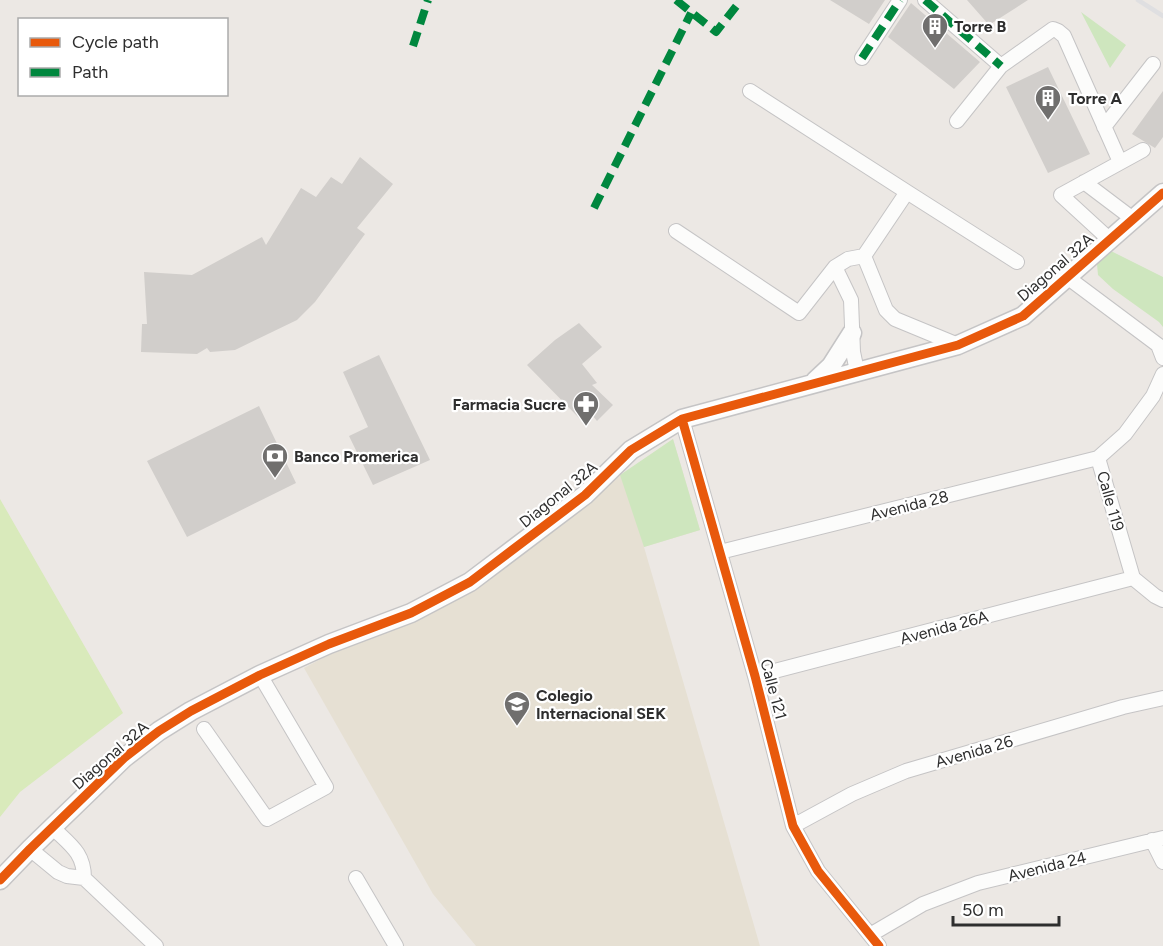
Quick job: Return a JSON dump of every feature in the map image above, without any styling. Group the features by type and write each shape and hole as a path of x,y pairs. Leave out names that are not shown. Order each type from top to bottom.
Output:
{"street":[{"path":"861,58 900,0"},
{"path":"925,0 1001,66"},
{"path":"957,121 1001,66 1053,29 1064,36 1120,162"},
{"path":"1104,127 1153,64"},
{"path":"750,91 1017,262"},
{"path":"1110,240 1062,195 1143,150"},
{"path":"1084,182 1133,219"},
{"path":"676,231 800,313 835,267 848,260 864,256 907,192"},
{"name":"Diagonal 32A","path":"0,880 124,758 159,731 191,711 260,675 329,644 411,613 470,582 585,495 631,450 681,419 958,345 1023,316 1163,193"},
{"path":"864,256 886,310 895,319 958,345"},
{"path":"835,267 851,300 853,352 857,371"},
{"path":"1067,277 1158,345 1163,358"},
{"path":"813,383 831,366 852,333"},
{"name":"Calle 119","path":"1133,578 1098,458 1125,434 1153,396 1163,374"},
{"name":"Calle 121","path":"681,419 755,676 794,826 818,872 875,940"},
{"name":"Avenida 28","path":"720,552 1098,458"},
{"path":"1133,578 1163,600"},
{"name":"Avenida 26A","path":"755,676 1133,578"},
{"path":"204,729 267,819 326,787 260,675"},
{"name":"Avenida 26","path":"794,826 852,794 906,771 1123,707 1163,698"},
{"path":"52,827 78,854 84,865 84,878"},
{"path":"1158,839 1163,862"},
{"name":"Avenida 24","path":"875,940 923,904 978,883 1158,839"},
{"path":"30,849 58,872 84,878 156,946"},
{"path":"356,878 396,946"}],"shaded area":[{"name":"Colegio Internacional SEK","path":"673,439 700,530 644,547 760,946 476,946 433,894 304,668 470,580"}],"green space":[{"path":"1081,12 1126,45 1110,68"},
{"path":"1111,251 1163,277 1163,327 1098,275 1097,264"},
{"path":"673,439 700,530 644,547 620,475"},
{"path":"0,499 123,713 20,792 0,817"}],"building":[{"path":"830,0 885,0 869,24"},
{"path":"967,0 1028,0 989,25"},
{"name":"Torre B","path":"911,3 980,62 954,89 888,37"},
{"name":"Torre A","path":"1048,67 1090,154 1048,173 1006,87"},
{"path":"1163,91 1163,137 1155,148 1132,134"},
{"path":"360,157 393,184 357,228 365,234 315,302 297,320 235,350 210,352 207,348 197,354 141,352 142,324 147,324 144,272 192,275 262,237 266,245 301,188 316,197 331,177 342,184"},
{"path":"579,323 602,347 582,364 597,383 592,385 613,405 597,421 591,414 583,422 527,365 555,340"},
{"path":"379,355 430,460 373,485 349,436 368,427 343,372"},
{"path":"259,406 296,483 187,537 147,461"}],"railway":[{"path":"1138,0 1163,16"}],"marked path":[{"path":"413,46 428,0"},
{"path":"676,0 716,32 741,0"},
{"path":"862,58 900,0"},
{"path":"925,0 1001,66"},
{"path":"594,208 691,13"}],"cycle path":[{"path":"0,880 124,758 159,731 191,711 260,675 329,644 411,613 470,582 585,495 631,450 682,419 958,345 1023,316 1163,193"},
{"path":"682,419 755,676 793,826 818,871 879,946"}],"place":[{"name":"Torre B","path":"935,49"},
{"name":"Torre A","path":"1048,121"},
{"name":"Farmacia Sucre","path":"586,427"},
{"name":"Banco Promerica","path":"275,479"},
{"name":"Colegio Internacional SEK","path":"517,727"}]}
